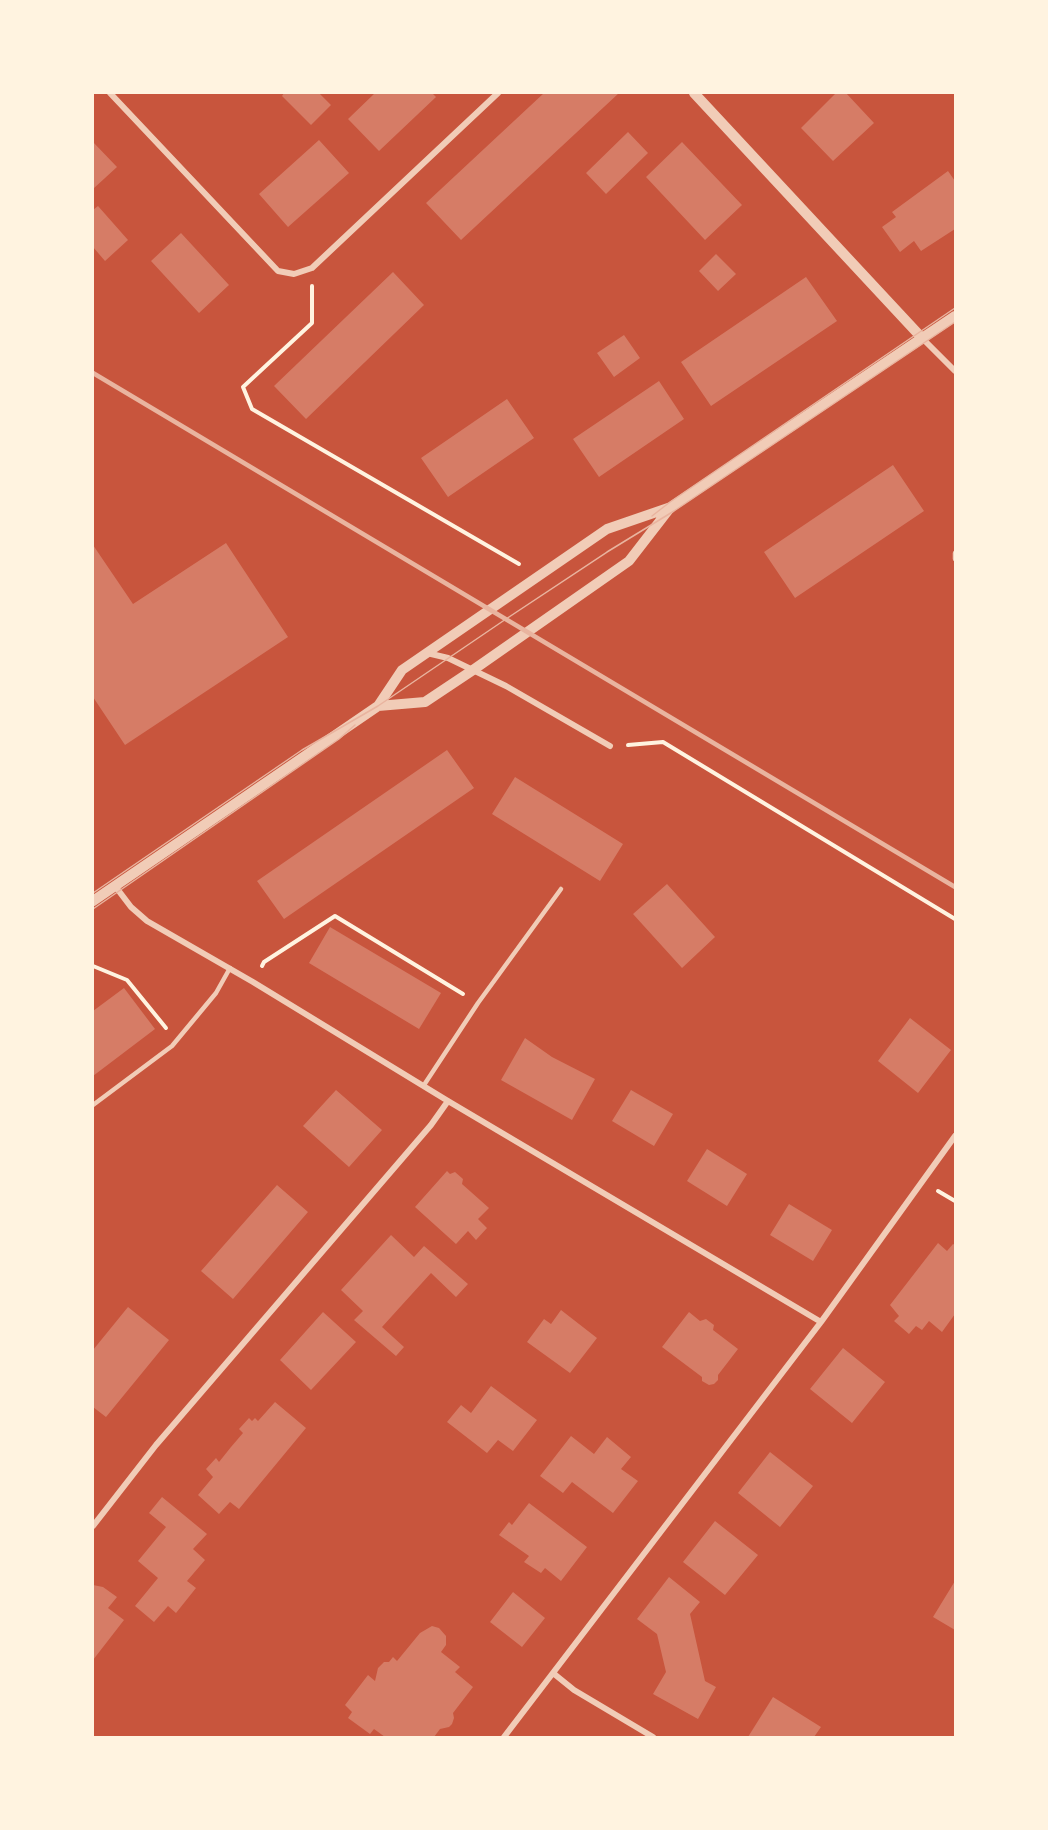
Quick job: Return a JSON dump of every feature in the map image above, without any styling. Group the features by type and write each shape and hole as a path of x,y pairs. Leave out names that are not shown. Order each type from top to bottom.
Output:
{"street":[{"path":"110,93 278,271 294,274 312,268 498,93"},
{"path":"694,93 955,371"},
{"path":"93,902 378,706 402,670 607,529 671,507 955,316"},
{"path":"378,706 425,702 473,670 629,561 671,507"},
{"path":"427,653 448,658 506,686 610,746"},
{"path":"115,886 131,907 147,921 230,968 448,1101 821,1322"},
{"path":"93,1526 156,1445 416,1143 448,1101"},
{"path":"504,1737 821,1322 955,1136"},
{"path":"553,1673 574,1690 653,1737"}],"lane":[{"path":"955,554 955,560"},
{"path":"424,1085 478,1003 561,889"},
{"path":"93,1105 177,1041 216,993 230,968"}],"path":[{"path":"312,268 312,323 243,387 252,409 541,576"},
{"path":"610,746 663,742 955,919"},
{"path":"253,982 264,962 335,916 478,1003"},
{"path":"93,966 127,980 177,1041"}],"building":[{"path":"284,93 319,93 331,105 311,125 282,96"},
{"path":"375,93 432,93 436,97 379,151 348,119"},
{"path":"544,93 619,93 461,240 426,203"},
{"path":"836,93 846,93 874,123 833,161 801,128"},
{"path":"628,132 648,153 606,194 586,173"},
{"path":"319,140 349,173 288,227 259,194"},
{"path":"93,142 117,167 93,189"},
{"path":"682,142 742,205 705,240 646,177"},
{"path":"948,171 955,181 955,229 921,251 914,241 900,252 882,227 896,217 892,212"},
{"path":"98,206 128,240 105,261 93,247 93,210"},
{"path":"181,233 229,285 199,313 151,261"},
{"path":"716,254 736,274 718,291 699,271"},
{"path":"393,272 424,305 306,419 274,386"},
{"path":"806,277 837,321 711,406 681,362"},
{"path":"624,335 640,358 614,377 597,353"},
{"path":"659,381 684,419 599,477 573,439"},
{"path":"507,399 534,438 448,497 421,458"},
{"path":"893,465 924,511 795,598 764,552"},
{"path":"226,543 288,637 125,745 93,697 93,545 133,604"},
{"path":"447,750 474,788 284,919 257,881"},
{"path":"515,777 623,844 600,881 492,814"},
{"path":"667,884 715,937 682,968 633,914"},
{"path":"330,927 441,993 419,1029 309,963"},
{"path":"124,988 155,1029 93,1076 93,1011"},
{"path":"910,1018 951,1050 918,1093 878,1061"},
{"path":"525,1038 552,1057 595,1079 572,1120 501,1080"},
{"path":"336,1090 382,1130 349,1167 303,1126"},
{"path":"631,1090 673,1114 654,1146 612,1121"},
{"path":"707,1149 747,1174 727,1206 687,1181"},
{"path":"447,1171 450,1174 455,1172 463,1179 462,1184 489,1208 478,1219 487,1228 476,1240 468,1231 456,1244 415,1207"},
{"path":"277,1185 308,1212 233,1299 201,1271"},
{"path":"789,1204 832,1230 813,1261 770,1235"},
{"path":"391,1235 414,1257 424,1246 468,1284 456,1297 431,1273 382,1327 404,1347 396,1356 354,1320 363,1311 341,1290"},
{"path":"938,1243 947,1251 953,1244 955,1245 955,1314 942,1332 929,1321 922,1330 916,1326 909,1334 894,1321 899,1316 890,1305"},
{"path":"128,1307 169,1340 106,1417 93,1407 93,1350"},
{"path":"561,1310 597,1338 570,1373 527,1342 544,1319 551,1324"},
{"path":"323,1312 356,1342 311,1390 280,1360"},
{"path":"689,1312 700,1321 706,1319 714,1325 713,1330 738,1349 714,1384 709,1385 702,1381 702,1377 662,1347"},
{"path":"843,1348 885,1382 852,1423 810,1389"},
{"path":"491,1386 537,1420 513,1451 498,1440 487,1453 447,1422 461,1405 471,1413"},
{"path":"275,1402 306,1428 239,1509 230,1502 219,1514 198,1495 213,1477 206,1469 216,1458 219,1462 243,1433 239,1429 249,1418 252,1421 255,1418 258,1421"},
{"path":"571,1436 594,1454 607,1437 631,1457 621,1469 638,1481 613,1513 572,1482 563,1493 540,1476"},
{"path":"770,1452 813,1486 780,1527 738,1493"},
{"path":"162,1497 207,1534 193,1549 205,1560 187,1581 196,1588 176,1613 168,1606 154,1622 135,1606 158,1578 138,1561 166,1527 149,1513"},
{"path":"529,1503 587,1547 561,1581 545,1568 541,1573 524,1562 529,1556 499,1535 509,1522 512,1525"},
{"path":"715,1521 758,1555 725,1595 683,1562"},
{"path":"669,1577 700,1602 690,1614 705,1681 716,1687 698,1719 653,1694 666,1672 657,1634 637,1619"},
{"path":"955,1581 955,1630 933,1617"},
{"path":"93,1585 103,1587 117,1597 108,1608 124,1620 93,1660"},
{"path":"513,1592 545,1618 522,1647 490,1622"},
{"path":"432,1626 439,1628 446,1636 446,1645 441,1652 460,1667 455,1672 473,1687 453,1713 452,1724 440,1729 434,1737 385,1737 374,1729 370,1734 348,1718 352,1712 345,1705 368,1675 375,1681 378,1668 384,1662 389,1662 393,1657 397,1661 420,1633"},
{"path":"773,1697 821,1727 814,1737 748,1737"}],"tram line":[{"path":"652,516 955,308"},
{"path":"93,893 302,750 378,706 955,322"},
{"path":"93,909 339,739 355,725"}],"railway":[{"path":"93,373 955,887"}]}
